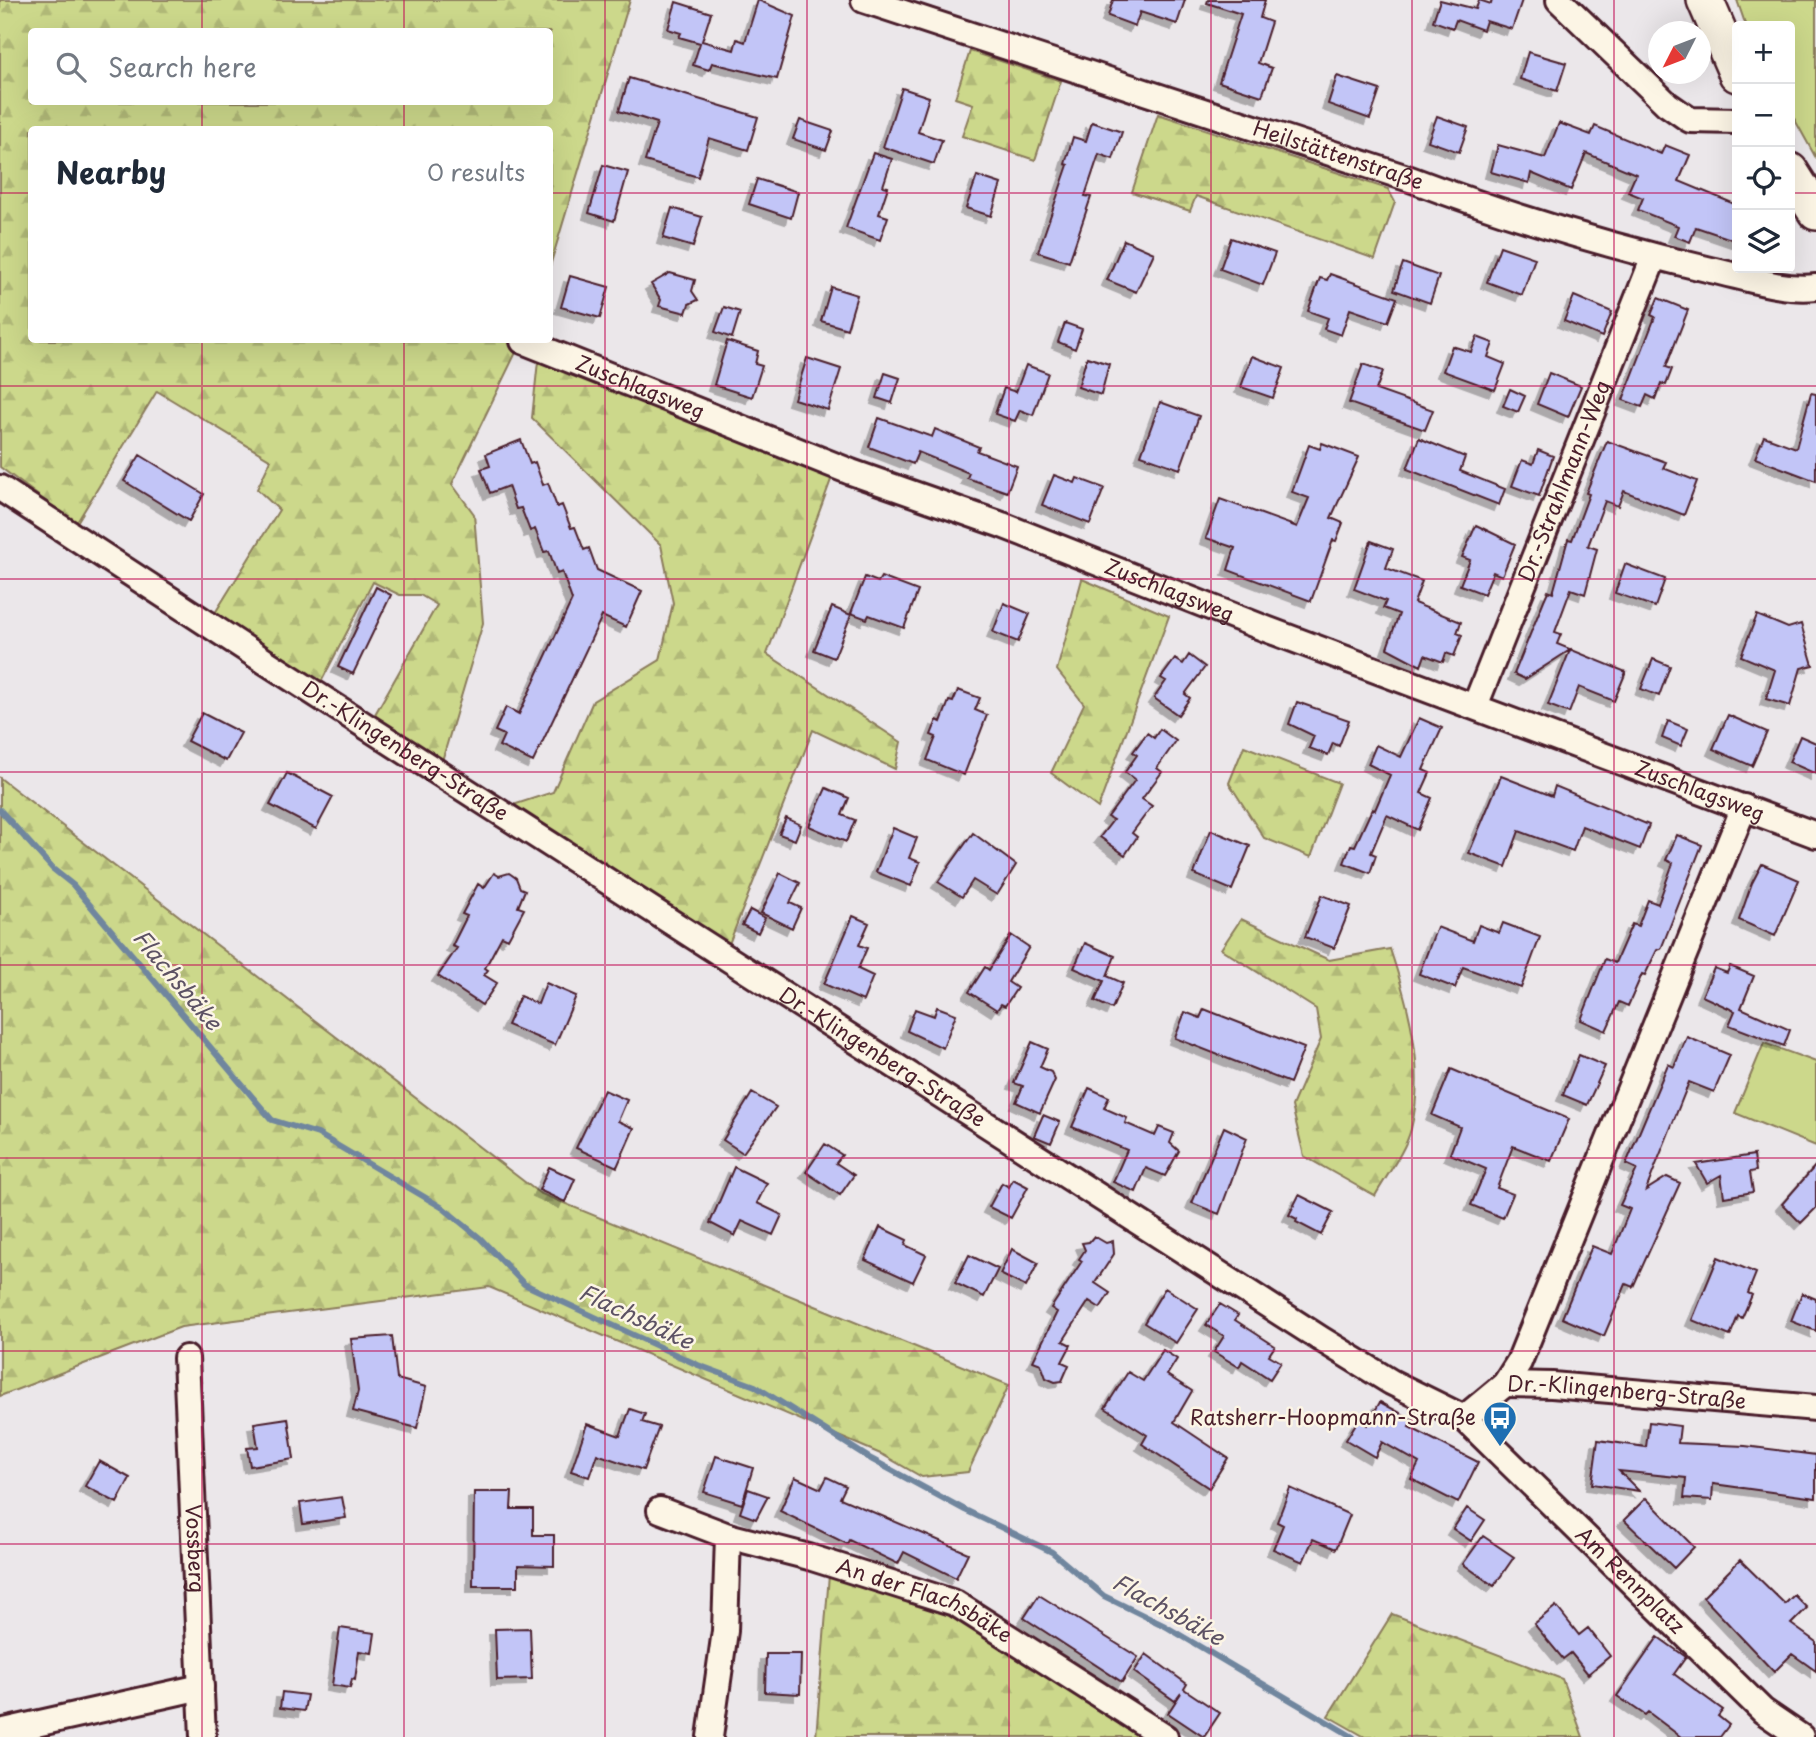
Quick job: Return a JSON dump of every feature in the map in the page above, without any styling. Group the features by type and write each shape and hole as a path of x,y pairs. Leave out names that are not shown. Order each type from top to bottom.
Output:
{"main road":[{"path":"1705,0 1732,62"},
{"path":"1795,179 1816,212"}],"street":[{"name":"Heilstättenstraße","path":"864,0 1410,180 1492,210 1654,257 1772,284 1816,287"},
{"path":"1559,0 1667,104 1690,120 1732,121"},
{"name":"Dr.-Strahlmann-Weg","path":"1475,706 1654,257"},
{"name":"Zuschlagsweg","path":"528,343 851,472 1002,525 1278,634 1475,706 1676,785 1744,807 1816,835"},
{"name":"Dr.-Klingenberg-Straße","path":"0,488 266,662 1321,1339 1391,1382 1464,1419 1505,1384 1816,1408"},
{"path":"1505,1384 1519,1362 1744,807"},
{"name":"Vossberg","path":"186,1359 203,1737"},
{"name":"Am Rennplatz","path":"1464,1419 1763,1711 1801,1737"},
{"name":"An der Flachsbäke","path":"660,1510 728,1536 809,1557 955,1603 1165,1737"},
{"path":"710,1737 725,1631 728,1536"},
{"path":"0,1732 201,1687"}],"green space":[{"path":"0,0 630,0 553,256 553,126 28,126 28,343 521,343 452,484 474,514 483,623 442,761 374,716 437,605 420,595 400,595 373,582 319,686 215,613 279,510 257,489 271,460 157,391 76,524 0,467"},
{"path":"1737,0 1816,0 1816,158 1795,120 1795,21 1744,21"},
{"path":"970,51 1061,81 1035,160 962,136 973,104 955,98"},
{"path":"1158,114 1388,189 1395,202 1375,259 1196,196 1190,211 1132,192"},
{"path":"538,361 832,477 767,654 901,742 895,769 813,730 727,949 510,806 553,792 593,701 660,660 673,603 661,545 532,418"},
{"path":"1082,579 1169,616 1098,808 1051,773 1084,704 1057,670"},
{"path":"1244,746 1339,783 1311,857 1264,838 1229,783"},
{"path":"0,778 539,1193 1009,1385 968,1472 922,1477 883,1455 489,1287 181,1327 0,1396"},
{"path":"1241,919 1329,960 1390,949 1409,1015 1417,1084 1408,1138 1375,1196 1304,1156 1292,1106 1321,1039 1316,1009 1221,949"},
{"path":"1764,1043 1816,1062 1816,1146 1735,1113"},
{"path":"829,1575 955,1612 1150,1737 816,1737"},
{"path":"1392,1614 1562,1679 1583,1737 1365,1737 1328,1716"}],"building":[{"path":"758,0 795,16 777,79 712,63 709,70 693,65 700,43 679,37 681,33 668,29 676,2 711,13 702,41 734,50 737,39 745,42"},
{"path":"1113,0 1185,0 1177,24 1140,12 1135,26 1108,16"},
{"path":"1208,0 1265,0 1260,18 1271,22 1258,63 1272,68 1262,96 1219,82 1241,14 1207,3"},
{"path":"1440,0 1476,9 1479,0 1491,4 1492,0 1522,0 1512,29 1486,21 1483,30 1456,20 1453,28 1433,21"},
{"path":"1528,52 1566,63 1557,91 1520,79"},
{"path":"1337,76 1380,90 1370,119 1328,104"},
{"path":"629,78 758,117 748,150 709,138 698,177 645,161 657,123 619,111"},
{"path":"902,88 929,97 918,132 942,140 934,164 883,147"},
{"path":"1437,116 1468,127 1459,152 1428,141"},
{"path":"800,120 833,131 826,150 793,139"},
{"path":"1092,122 1122,132 1113,159 1099,154 1085,196 1091,197 1069,262 1038,252 1068,165 1065,164 1073,137 1086,141"},
{"path":"1559,123 1591,135 1595,126 1661,154 1665,145 1690,155 1679,181 1732,203 1732,239 1696,227 1690,242 1674,236 1678,226 1638,210 1643,198 1628,192 1636,174 1586,153 1571,190 1531,173 1529,183 1491,172 1498,145 1545,158"},
{"path":"873,153 892,159 883,186 888,187 879,214 888,217 880,240 846,228"},
{"path":"603,165 628,172 614,221 589,213"},
{"path":"977,176 1001,184 991,216 966,208"},
{"path":"757,179 798,192 791,218 749,204"},
{"path":"672,208 702,217 693,247 663,238"},
{"path":"1231,238 1275,253 1263,285 1220,269"},
{"path":"1124,240 1154,253 1136,292 1107,280"},
{"path":"1500,246 1535,258 1522,295 1487,282"},
{"path":"1403,263 1439,276 1430,303 1394,290"},
{"path":"670,273 695,280 692,291 698,300 689,304 686,313 659,306 661,300 651,284"},
{"path":"1330,274 1397,298 1388,322 1350,309 1341,335 1324,329 1328,318 1308,311 1320,278 1327,280"},
{"path":"570,276 609,287 600,318 561,307"},
{"path":"831,287 857,295 847,329 821,321"},
{"path":"1574,296 1612,312 1602,337 1564,321"},
{"path":"1658,298 1688,310 1666,367 1672,369 1666,385 1661,383 1655,399 1647,395 1642,407 1623,400 1655,317 1651,315"},
{"path":"724,307 740,312 732,338 715,332"},
{"path":"1065,323 1082,329 1075,349 1058,342"},
{"path":"1477,337 1493,343 1488,357 1505,364 1495,390 1443,371 1452,346 1471,352"},
{"path":"727,341 758,351 755,364 762,366 752,397 714,385"},
{"path":"1252,356 1284,368 1273,398 1241,387"},
{"path":"1087,357 1109,364 1101,395 1078,387"},
{"path":"807,358 841,369 828,410 794,399"},
{"path":"1363,364 1383,371 1376,390 1433,410 1425,430 1349,403"},
{"path":"1026,365 1048,373 1033,415 1020,410 1015,421 995,414 1004,388 1016,392"},
{"path":"885,373 900,378 892,403 877,398"},
{"path":"1549,373 1581,386 1568,417 1537,404"},
{"path":"1510,389 1525,396 1518,412 1503,406"},
{"path":"1811,393 1816,394 1816,481 1755,458 1764,436 1796,448"},
{"path":"1160,402 1199,416 1180,469 1141,455"},
{"path":"879,418 932,437 935,429 979,447 977,451 1017,466 1007,492 967,478 969,473 918,452 913,464 869,447"},
{"path":"1419,438 1465,457 1460,471 1505,489 1499,505 1407,469"},
{"path":"521,440 530,464 535,462 543,485 548,483 557,507 562,505 584,550 589,548 597,570 642,591 626,627 602,616 533,762 499,746 504,735 495,731 506,707 519,714 572,600 562,572 557,574 549,551 544,552 535,529 530,531 521,508 516,509 508,486 490,493 481,469 490,466 486,454"},
{"path":"1607,441 1666,462 1663,468 1697,481 1684,515 1624,491 1618,506 1605,501 1588,546 1597,549 1585,594 1571,589 1555,632 1561,634 1557,644 1626,672 1614,701 1579,687 1569,713 1548,705 1570,650 1525,679 1514,674 1548,591 1553,593 1568,539 1572,540 1589,494 1586,493"},
{"path":"1322,443 1359,457 1331,518 1343,523 1336,541 1333,540 1311,601 1228,570 1235,548 1206,538 1220,499 1297,527 1309,498 1292,492 1309,445 1320,449"},
{"path":"1538,450 1553,456 1539,496 1512,486 1522,460 1533,464"},
{"path":"140,455 204,494 189,521 124,481"},
{"path":"1054,475 1075,483 1077,478 1104,488 1090,524 1042,505"},
{"path":"1476,525 1515,544 1502,576 1493,572 1484,594 1460,585 1470,560 1462,557"},
{"path":"1371,541 1393,549 1386,568 1422,581 1414,603 1461,622 1457,633 1462,635 1454,656 1446,653 1443,662 1425,655 1421,666 1387,648 1399,614 1383,608 1386,601 1354,589"},
{"path":"1625,564 1665,579 1655,607 1615,593"},
{"path":"865,577 878,582 881,577 918,591 904,628 869,615 867,619 851,613"},
{"path":"376,587 391,595 353,674 338,667"},
{"path":"1004,603 1030,614 1018,642 993,632"},
{"path":"832,607 851,615 834,658 814,650"},
{"path":"1757,615 1788,628 1801,624 1813,665 1801,668 1790,706 1766,699 1775,670 1741,656"},
{"path":"1189,655 1205,667 1185,694 1190,698 1178,715 1154,698 1166,681 1161,678 1175,659 1183,664"},
{"path":"1653,659 1670,666 1659,696 1641,689"},
{"path":"958,690 980,698 975,710 987,715 964,775 927,760 936,737 931,735 937,720 941,722 949,701 953,702"},
{"path":"1297,702 1349,720 1339,746 1333,743 1328,755 1309,748 1314,736 1289,724"},
{"path":"202,713 241,733 226,761 187,741"},
{"path":"1728,715 1767,732 1752,766 1713,749"},
{"path":"1419,718 1442,728 1423,770 1430,773 1421,793 1432,798 1418,830 1387,815 1371,853 1376,855 1370,873 1344,863 1372,809 1375,810 1390,775 1368,764 1376,745 1401,757"},
{"path":"1668,721 1688,729 1681,746 1662,738"},
{"path":"1160,729 1176,741 1157,768 1162,772 1142,799 1152,806 1132,833 1137,837 1125,855 1100,837 1113,820 1108,817 1135,780 1125,772 1137,755 1133,752 1147,733 1154,738"},
{"path":"1800,736 1816,743 1816,774 1789,762"},
{"path":"287,773 333,797 316,829 270,805"},
{"path":"1501,776 1552,796 1555,786 1649,825 1640,849 1582,826 1573,851 1519,831 1506,867 1469,853"},
{"path":"826,788 849,798 842,815 855,820 846,842 809,826"},
{"path":"786,818 801,825 795,840 779,834"},
{"path":"893,828 917,838 909,858 920,862 911,886 876,872"},
{"path":"1211,830 1250,846 1232,890 1194,874"},
{"path":"973,833 1016,865 997,895 973,880 962,897 938,882"},
{"path":"1677,835 1702,845 1661,949 1657,950 1645,975 1642,974 1628,1006 1619,1002 1606,1031 1581,1020 1605,959 1615,963 1632,924 1638,926 1648,900 1658,904 1673,863 1666,860"},
{"path":"1762,864 1799,880 1775,936 1739,920"},
{"path":"494,873 499,876 509,873 516,878 520,888 525,890 518,907 524,909 508,939 502,936 485,968 488,970 484,975 497,983 482,1005 438,976 457,948 452,946 467,916 462,914 478,884 484,888"},
{"path":"780,873 800,883 790,903 801,908 792,928 761,913"},
{"path":"1322,895 1351,906 1334,948 1305,937"},
{"path":"750,910 765,918 758,933 742,925"},
{"path":"853,916 869,923 859,945 867,948 858,969 873,976 863,1001 824,984"},
{"path":"1503,923 1540,937 1521,988 1463,967 1455,988 1419,974 1437,927 1473,941 1479,925 1499,933"},
{"path":"1011,935 1029,947 1008,982 1017,988 1005,1006 1001,1004 997,1010 969,992 985,967 989,970"},
{"path":"1085,943 1115,956 1107,976 1123,983 1112,1009 1095,1001 1104,981 1074,968"},
{"path":"1730,966 1754,976 1741,1008 1790,1030 1784,1046 1729,1025 1735,1011 1702,996 1714,968 1727,973"},
{"path":"546,983 576,996 555,1045 507,1025 520,996 538,1004"},
{"path":"937,1007 956,1014 943,1048 907,1031 915,1009 934,1016"},
{"path":"1204,1009 1304,1048 1290,1083 1175,1038 1185,1012 1200,1018"},
{"path":"1687,1037 1730,1055 1714,1092 1689,1082 1646,1190 1667,1177 1680,1183 1633,1287 1626,1284 1604,1336 1562,1318 1592,1246 1612,1254 1630,1209 1620,1205 1637,1169 1626,1164 1668,1064 1674,1067"},
{"path":"1032,1042 1048,1049 1040,1067 1051,1072 1055,1080 1040,1113 1016,1102 1023,1086 1014,1083"},
{"path":"1579,1055 1605,1066 1587,1105 1563,1095"},
{"path":"1451,1069 1569,1119 1551,1161 1513,1146 1497,1188 1513,1194 1503,1218 1471,1205 1486,1169 1450,1154 1460,1127 1432,1115"},
{"path":"1089,1088 1109,1097 1104,1108 1127,1118 1125,1123 1155,1136 1159,1127 1174,1133 1170,1143 1179,1151 1165,1176 1146,1168 1136,1192 1113,1182 1127,1150 1072,1127"},
{"path":"604,1090 627,1100 618,1121 634,1128 617,1167 576,1148"},
{"path":"752,1093 776,1107 743,1153 723,1140"},
{"path":"1043,1115 1060,1122 1051,1143 1034,1136"},
{"path":"1224,1127 1247,1138 1219,1214 1192,1203"},
{"path":"825,1144 842,1155 836,1163 854,1175 840,1195 806,1172"},
{"path":"1754,1155 1756,1171 1750,1172 1753,1192 1724,1197 1721,1175 1707,1183 1696,1164"},
{"path":"1816,1165 1816,1208 1801,1223 1782,1204"},
{"path":"549,1167 575,1179 565,1202 539,1190"},
{"path":"734,1167 767,1183 757,1203 782,1215 773,1235 742,1221 735,1236 710,1223"},
{"path":"1013,1179 1028,1187 1011,1218 989,1207 1002,1183 1009,1187"},
{"path":"1299,1195 1333,1212 1321,1235 1296,1222 1297,1219 1289,1215"},
{"path":"880,1227 907,1240 905,1245 926,1255 913,1282 865,1260"},
{"path":"1094,1236 1106,1243 1113,1241 1114,1254 1095,1283 1110,1293 1100,1308 1089,1301 1063,1341 1071,1345 1062,1362 1069,1365 1062,1381 1055,1382 1046,1378 1041,1364 1033,1361 1057,1312 1051,1308 1082,1261 1079,1259 1085,1250 1082,1243 1089,1242"},
{"path":"1012,1249 1038,1263 1026,1287 1000,1274"},
{"path":"969,1255 998,1269 984,1297 955,1283"},
{"path":"1718,1257 1756,1273 1748,1293 1752,1295 1742,1318 1738,1316 1730,1336 1692,1320"},
{"path":"1165,1288 1198,1309 1176,1343 1144,1323"},
{"path":"1802,1293 1816,1299 1816,1331 1791,1321"},
{"path":"1220,1304 1238,1315 1235,1320 1275,1346 1269,1355 1281,1362 1270,1379 1242,1361 1239,1367 1214,1352 1224,1336 1206,1325"},
{"path":"392,1336 397,1379 426,1387 417,1428 353,1411 358,1391 351,1339"},
{"path":"1163,1350 1177,1359 1167,1375 1192,1391 1174,1422 1228,1458 1209,1488 1142,1444 1147,1435 1105,1408 1128,1372 1143,1381"},
{"path":"1380,1402 1413,1420 1409,1427 1478,1462 1458,1503 1411,1479 1419,1463 1382,1442 1375,1457 1346,1440 1358,1420 1367,1425"},
{"path":"630,1409 645,1414 642,1422 659,1427 643,1470 597,1454 589,1477 571,1471 587,1424 620,1436"},
{"path":"288,1418 294,1459 250,1466 247,1448 258,1447 254,1423"},
{"path":"1649,1422 1680,1426 1678,1443 1745,1446 1816,1455 1816,1498 1713,1484 1712,1500 1684,1498 1686,1478 1619,1471 1639,1491 1592,1484 1598,1440 1646,1447"},
{"path":"716,1456 753,1468 742,1504 704,1492"},
{"path":"99,1461 130,1478 117,1503 85,1486"},
{"path":"795,1477 821,1489 827,1477 846,1486 840,1498 968,1553 956,1578 904,1552 898,1564 849,1540 847,1544 780,1511"},
{"path":"1290,1488 1350,1515 1336,1549 1313,1539 1303,1562 1273,1549 1283,1525 1277,1522"},
{"path":"748,1489 768,1496 756,1519 740,1513"},
{"path":"474,1492 512,1492 511,1509 533,1509 533,1535 554,1535 554,1566 518,1565 518,1586 473,1586"},
{"path":"342,1497 346,1518 303,1524 300,1503"},
{"path":"1646,1498 1694,1547 1674,1568 1624,1520"},
{"path":"1467,1508 1485,1520 1471,1541 1453,1529"},
{"path":"1483,1536 1514,1557 1494,1586 1463,1564"},
{"path":"1740,1560 1785,1604 1794,1595 1807,1608 1791,1624 1816,1642 1816,1671 1792,1654 1774,1672 1703,1597"},
{"path":"1039,1595 1138,1657 1122,1682 1024,1618"},
{"path":"1556,1606 1579,1635 1588,1628 1610,1656 1588,1674 1571,1653 1563,1659 1534,1624"},
{"path":"340,1628 375,1633 372,1653 359,1651 355,1680 352,1679 350,1688 332,1685"},
{"path":"530,1628 532,1679 497,1680 495,1629"},
{"path":"1658,1637 1686,1657 1674,1674 1723,1710 1718,1716 1729,1725 1720,1737 1681,1737 1648,1712 1645,1715 1617,1696"},
{"path":"766,1654 801,1654 800,1694 765,1692"},
{"path":"1146,1654 1187,1684 1184,1689 1220,1713 1204,1737 1168,1713 1181,1693 1175,1701 1134,1672"},
{"path":"282,1692 307,1695 304,1711 280,1708"}],"waterway":[{"name":"Flachsbäke","path":"0,810 53,869 73,885 272,1120 318,1134 443,1208 480,1238 524,1284 698,1365 755,1386 871,1459 965,1510 1052,1552 1104,1596 1165,1626 1353,1737"}],"place":[{"name":"Ratsherr-Hoopmann-Straße","path":"1500,1448"}]}
